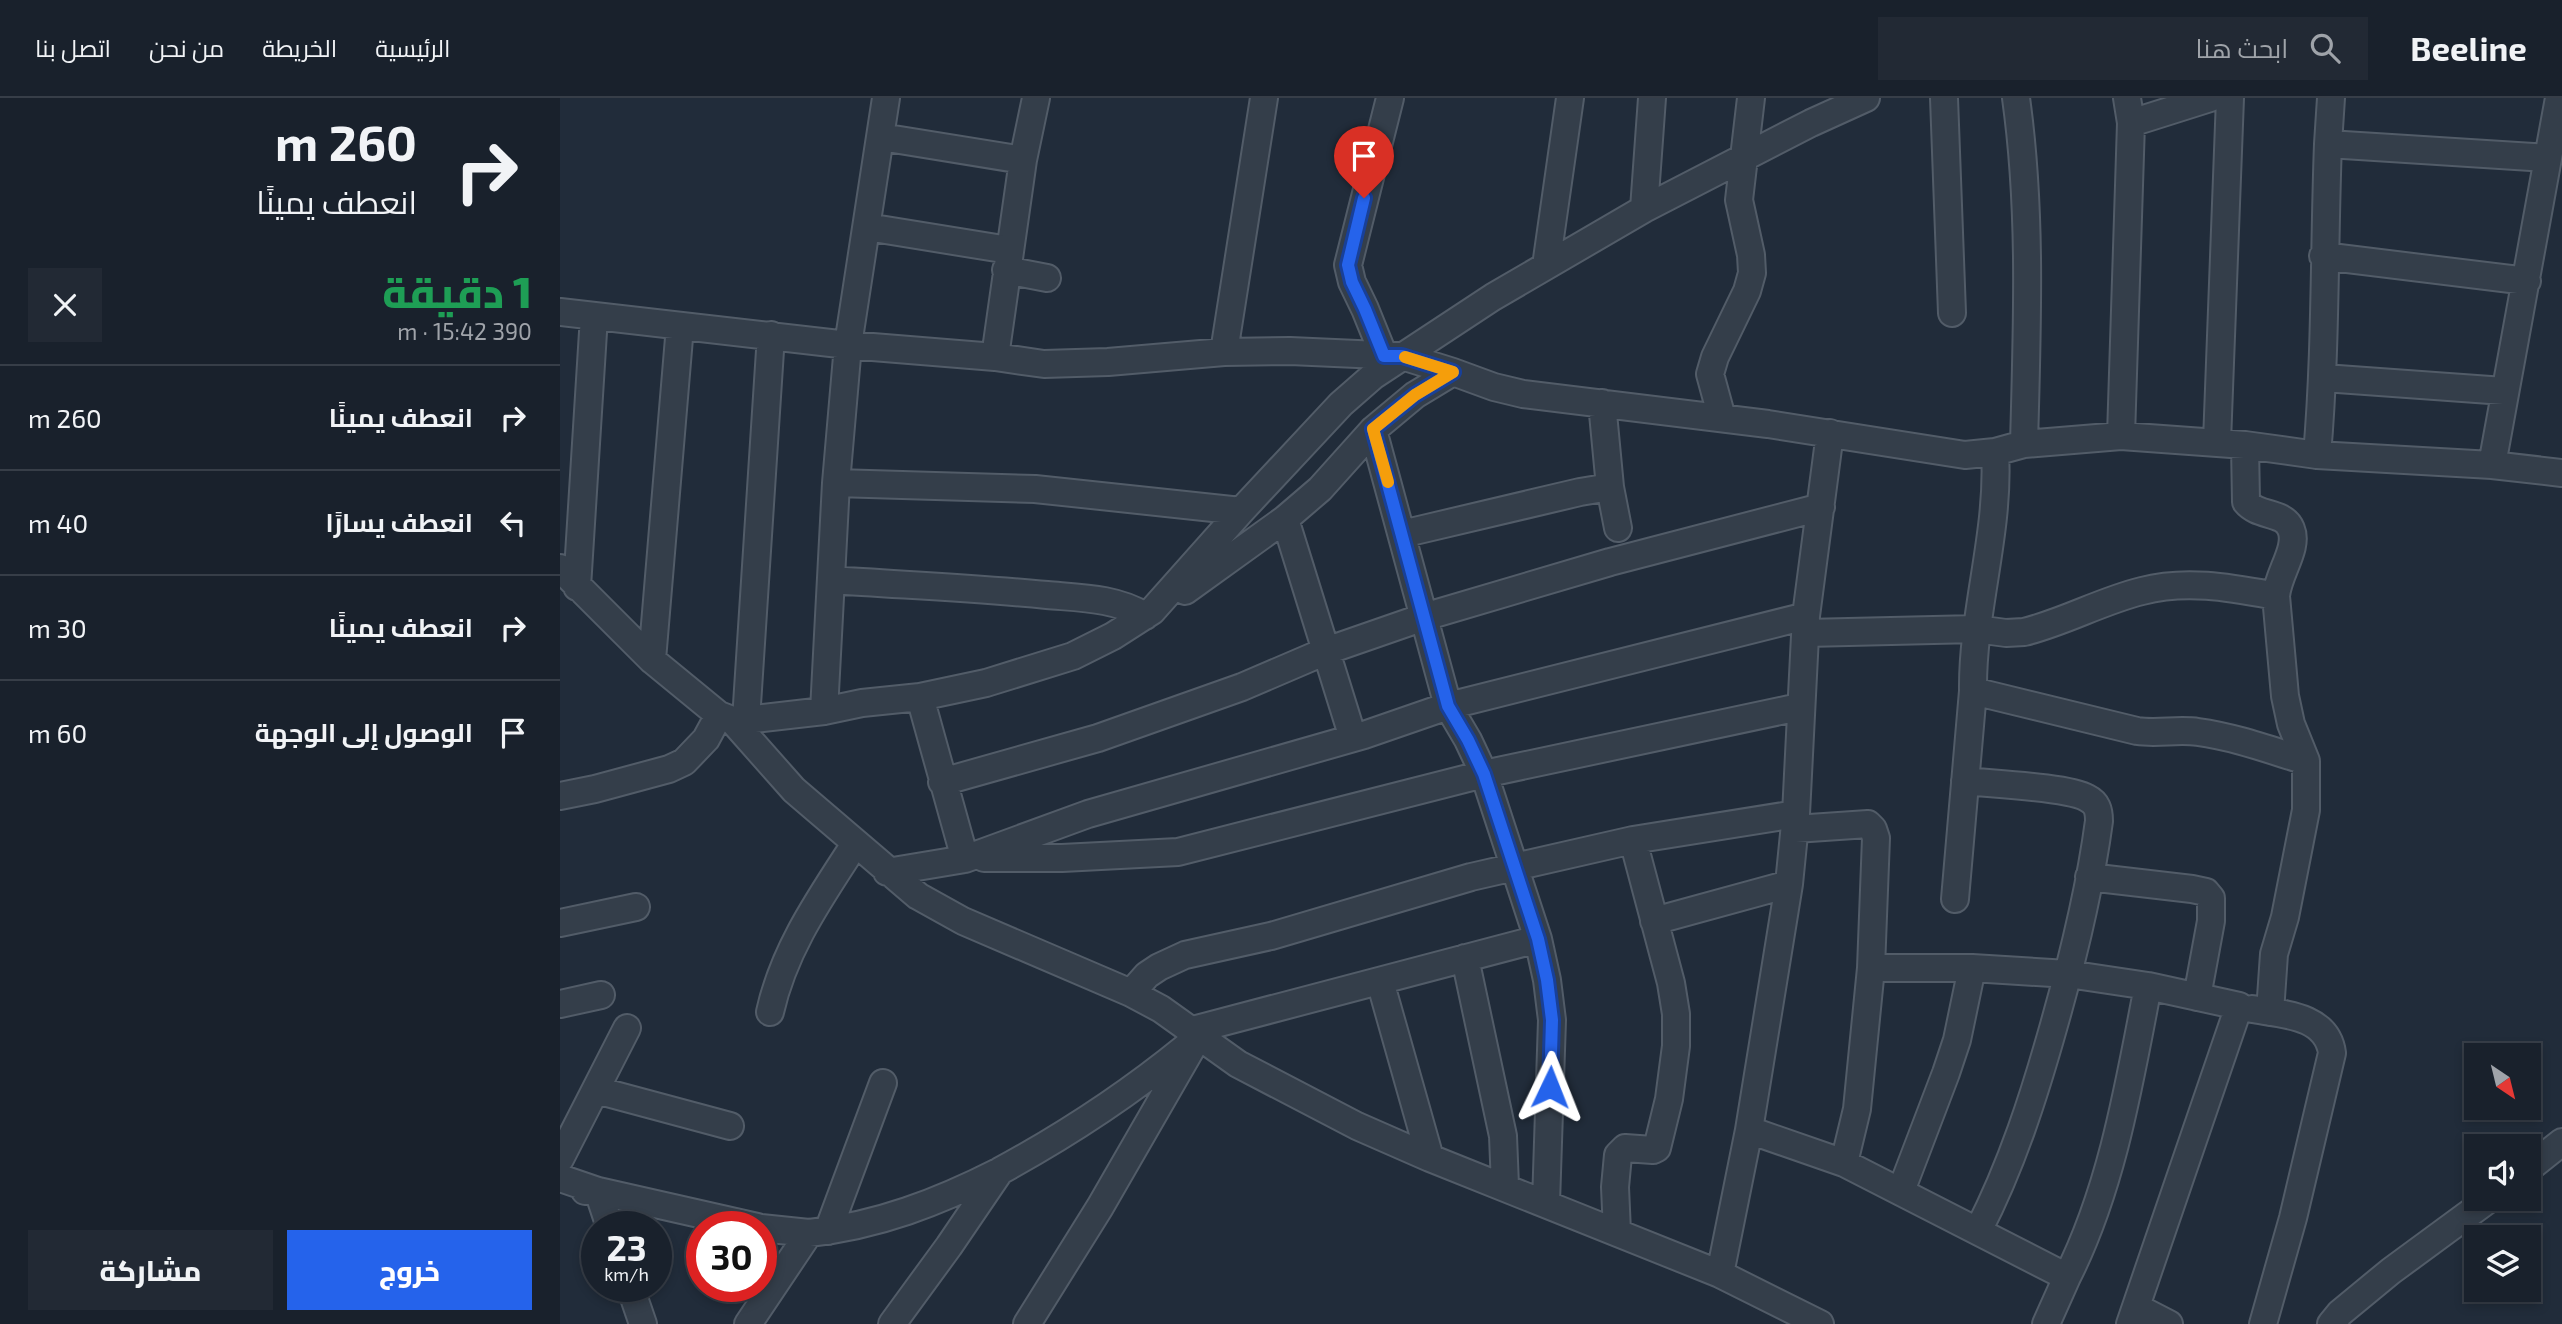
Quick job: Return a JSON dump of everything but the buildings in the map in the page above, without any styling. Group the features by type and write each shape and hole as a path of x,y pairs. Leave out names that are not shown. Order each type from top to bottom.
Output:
{"street":[{"path":"824,711 836,483 848,345 886,98"},
{"path":"995,358 1007,260 1036,98"},
{"path":"1224,352 1264,98"},
{"path":"1546,266 1570,98"},
{"path":"1644,209 1652,98"},
{"path":"1149,614 1341,404 1393,356 1644,209 1866,98"},
{"path":"1944,98 1952,313"},
{"path":"2016,98 2024,164 2027,274 2024,444"},
{"path":"2121,436 2129,110 2210,98"},
{"path":"2217,442 2230,98"},
{"path":"2317,455 2324,378 2323,256 2330,98"},
{"path":"2492,465 2558,98"},
{"path":"1383,99 1348,265 1352,282 1365,309 1393,356"},
{"path":"1722,418 1710,374 1747,291 1752,273 1751,256 1738,201 1747,99"},
{"path":"881,137 1023,160"},
{"path":"2328,144 2549,158"},
{"path":"867,227 1007,260 1047,278"},
{"path":"2323,256 2527,281"},
{"path":"560,312 848,345 1045,364 1108,362 1224,352 1290,351 1393,356 1523,394 1830,433 1953,454 1977,455 2024,444 2121,436 2217,442 2317,455 2492,465 2562,473"},
{"path":"594,316 568,578 653,660 732,719 793,790 887,872 918,896 963,921 1130,993 1161,1010 1238,1064 1298,1097 1430,1158 1720,1274 1820,1324"},
{"path":"653,660 680,326"},
{"path":"732,719 771,335"},
{"path":"560,796 669,769 684,762 706,739 732,719 824,711 862,703 920,697 986,683 1073,656 1149,614 1236,556 1320,489 1373,429 1415,395 1453,372"},
{"path":"2324,378 2504,391"},
{"path":"1602,403 1610,487 1618,527"},
{"path":"1373,429 1448,706 1484,774 1538,939 1552,1020 1546,1203"},
{"path":"1720,1274 1749,1130 1789,884 1806,624 1830,433"},
{"path":"2245,445 2246,502 2256,511 2283,519 2289,524 2294,536 2293,546 2277,585 2276,596 2285,696 2291,724 2306,761 2306,810 2285,917 2274,954 2270,1012"},
{"path":"1955,899 1976,629 1996,491 1995,452"},
{"path":"836,483 1035,489 1241,511"},
{"path":"1402,534 1610,487"},
{"path":"942,782 1098,738 1242,687 1326,651 1424,617 1637,554 1821,507"},
{"path":"1285,519 1353,738"},
{"path":"832,580 1007,591 1112,601 1149,614"},
{"path":"965,859 1088,814 1353,738 1448,706 1806,624 2024,632 2143,590 2176,586 2224,586 2276,596"},
{"path":"1973,691 2137,731 2195,732 2221,736 2306,761"},
{"path":"920,697 965,859"},
{"path":"887,872 965,859 1075,858 1178,852 1484,774 1799,707"},
{"path":"1965,781 2074,793 2094,803 2099,810 2089,877 2068,974 2037,1084 2011,1160 1978,1231"},
{"path":"1130,993 1147,975 1185,955 1270,936 1471,877 1633,840 1795,822 1868,824 1875,838 1876,871 1871,968 1857,1109 1844,1163"},
{"path":"1617,1232 1615,1187 1618,1155 1625,1148 1657,1149 1665,1119 1676,1046 1676,1014 1633,840"},
{"path":"770,1012 776,987 796,938 855,844"},
{"path":"2089,877 2206,892 2211,898 2211,921 2197,997"},
{"path":"1654,921 1789,884"},
{"path":"560,923 636,907"},
{"path":"777,1228 819,1232 893,1217 950,1196 1000,1171 1098,1114 1136,1088 1193,1034 1538,939"},
{"path":"1465,958 1503,1136 1505,1186"},
{"path":"1871,968 1972,968 2068,974 2148,986 2301,1018 2317,1026 2328,1038 2332,1053 2293,1218 2263,1324"},
{"path":"1901,1191 1946,1073 1972,968"},
{"path":"1380,981 1430,1158"},
{"path":"2046,1324 2097,1211 2148,986"},
{"path":"560,1004 601,995"},
{"path":"2169,1324 2133,1315 2239,1006"},
{"path":"560,1160 627,1028"},
{"path":"1027,1324 1100,1207 1193,1034"},
{"path":"747,1324 819,1232 883,1083"},
{"path":"596,1090 730,1126"},
{"path":"1749,1130 1844,1163 2067,1278"},
{"path":"2541,1159 2562,1142"},
{"path":"904,1320 1000,1171"},
{"path":"560,1178 598,1191 687,1211"},
{"path":"560,1192 598,1191"},
{"path":"598,1191 605,1211"},
{"path":"2331,1324 2340,1313 2391,1271 2473,1211"},
{"path":"635,1302 643,1324"}],"slow traffic":[{"path":"1388,482 1373,429 1415,395 1453,372 1405,357"}],"route":[{"path":"1364,198 1348,265 1352,282 1384,356 1402,356 1453,372 1415,395 1373,429 1448,706 1484,774 1538,939 1552,1020 1550,1087"}]}
